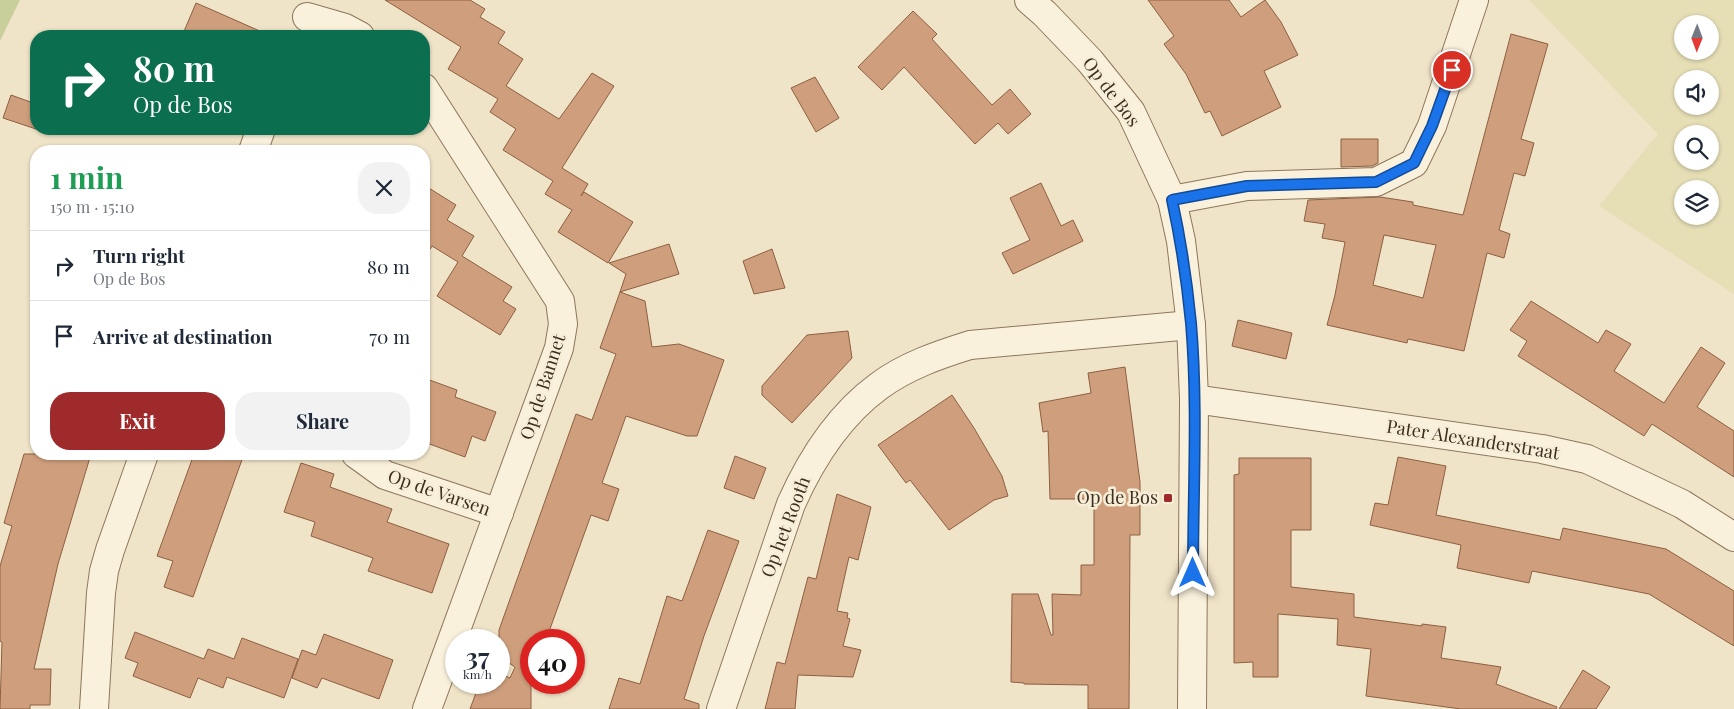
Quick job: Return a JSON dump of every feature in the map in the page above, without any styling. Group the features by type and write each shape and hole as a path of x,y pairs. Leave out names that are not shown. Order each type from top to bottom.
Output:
{"street":[{"name":"Op de Bos","path":"1029,0 1090,61 1131,112 1172,200 1181,241 1191,324 1194,399 1192,709"},
{"path":"1172,200 1247,186 1376,182 1414,163 1432,126 1474,0"},
{"path":"308,18 349,30"},
{"name":"Op de Bannet","path":"427,709 559,348 563,324 560,301 430,97"},
{"name":"Op het Rooth","path":"721,709 791,504 804,474 824,442 854,408 879,386 908,369 939,355 970,345 1191,324"},
{"name":"Pater Alexanderstraat","path":"1194,399 1542,449 1587,459 1682,504 1734,537"},
{"path":"94,709 104,571 142,460"},
{"name":"Op de Varsen","path":"364,460 385,475 499,514"}],"shaded area":[{"path":"1529,0 1734,0 1734,294 1599,206 1658,134"}],"green space":[{"path":"0,0 20,0 0,41"}],"building":[{"path":"385,0 470,0 485,9 480,17 505,32 498,43 523,59 506,86 559,119 592,73 614,86 562,168 588,184 581,196 584,192 633,222 608,263 558,232 572,210 545,194 553,181 503,150 516,129 490,112 498,99 448,69 461,47"},
{"path":"1148,0 1229,0 1241,17 1265,0 1281,22 1298,55 1264,71 1281,107 1222,136 1210,111 1205,113 1186,74 1164,44 1174,36"},
{"path":"196,3 257,30 185,30"},
{"path":"913,11 937,34 932,39 992,105 1010,89 1031,114 1008,134 998,123 975,144 904,67 882,90 858,67"},
{"path":"1511,34 1548,44 1521,139 1534,143 1525,176 1514,173 1499,230 1510,234 1504,258 1487,253 1464,351 1408,339 1407,343 1327,325 1345,242 1322,238 1325,224 1304,221 1308,200 1380,197 1413,202 1413,205 1463,215","holes":["1384,235 1436,245 1423,298 1373,285"]},
{"path":"815,77 839,118 816,132 791,88"},
{"path":"11,95 30,102 30,127 3,118"},
{"path":"1341,139 1378,139 1378,163 1372,166 1341,167"},
{"path":"1041,183 1061,226 1073,220 1083,241 1013,274 1002,253 1030,240 1010,198"},
{"path":"430,189 456,205 447,220 474,236 462,256 512,287 503,301 516,309 500,335 437,296 458,262 432,246 430,249"},
{"path":"669,244 679,274 620,292 626,274 609,263"},
{"path":"772,249 785,288 754,294 743,261"},
{"path":"620,292 645,301 652,347 679,344 724,360 697,436 687,436 626,416 602,483 619,489 608,521 591,515 550,629 520,629 520,694 531,694 531,709 470,709 476,694 510,694 510,678 515,667 510,664 510,629 499,629 576,414 592,420 616,354 600,348"},
{"path":"1531,301 1598,343 1606,330 1631,344 1614,371 1664,403 1701,347 1725,363 1697,407 1734,431 1734,477 1652,424 1644,436 1518,356 1527,341 1510,330"},
{"path":"1238,320 1292,333 1286,359 1232,346"},
{"path":"848,331 852,358 792,423 762,395 762,386 807,335"},
{"path":"1125,367 1140,482 1140,535 1130,535 1129,709 1088,709 1088,685 1011,682 1012,594 1038,594 1051,635 1053,635 1052,594 1081,595 1081,565 1094,565 1094,499 1050,499 1048,431 1043,432 1039,403 1091,393 1088,373"},
{"path":"430,380 457,390 455,397 496,412 485,441 472,436 465,457 430,444"},
{"path":"952,395 1002,476 1008,496 994,500 949,530 910,480 906,483 878,445"},
{"path":"24,454 30,454 30,460 89,460 58,564 34,669 51,669 50,705 30,705 30,709 0,709 2,642 0,641 0,566 12,526 4,523"},
{"path":"735,456 766,468 754,499 724,488"},
{"path":"1398,457 1446,466 1436,515 1560,540 1563,528 1666,549 1734,591 1734,646 1649,594 1532,571 1529,583 1457,568 1461,545 1370,525 1375,503 1388,505"},
{"path":"1239,458 1311,458 1311,530 1291,530 1291,587 1354,594 1354,617 1422,626 1422,624 1446,627 1441,658 1501,667 1496,684 1557,707 1556,709 1461,709 1366,696 1371,649 1337,645 1338,619 1278,614 1278,677 1253,677 1253,662 1234,663 1234,475 1239,474"},
{"path":"192,460 242,460 193,597 164,587 173,561 157,556"},
{"path":"301,463 334,474 330,487 392,509 387,522 449,544 432,593 368,571 373,558 311,536 315,522 284,512"},
{"path":"837,494 871,507 858,560 849,557 837,611 848,613 847,618 850,619 843,646 861,650 853,677 798,675 795,709 765,709 777,662 785,664 808,577 816,579"},
{"path":"708,530 739,541 704,636 684,699 699,704 699,709 609,709 619,678 640,684 667,596 682,601"},
{"path":"135,632 204,659 208,649 234,659 242,638 298,659 284,698 227,677 223,688 198,678 190,698 133,676 138,663 125,658"},
{"path":"324,634 393,660 379,699 322,678 317,688 292,678 302,650 316,655"},
{"path":"1583,670 1610,687 1596,709 1559,709"}],"place":[{"name":"Op de Bos","path":"1168,498"}],"route":[{"path":"1193,573 1194,399 1191,324 1181,241 1172,200 1247,186 1376,182 1414,163 1432,126 1452,70"}]}
